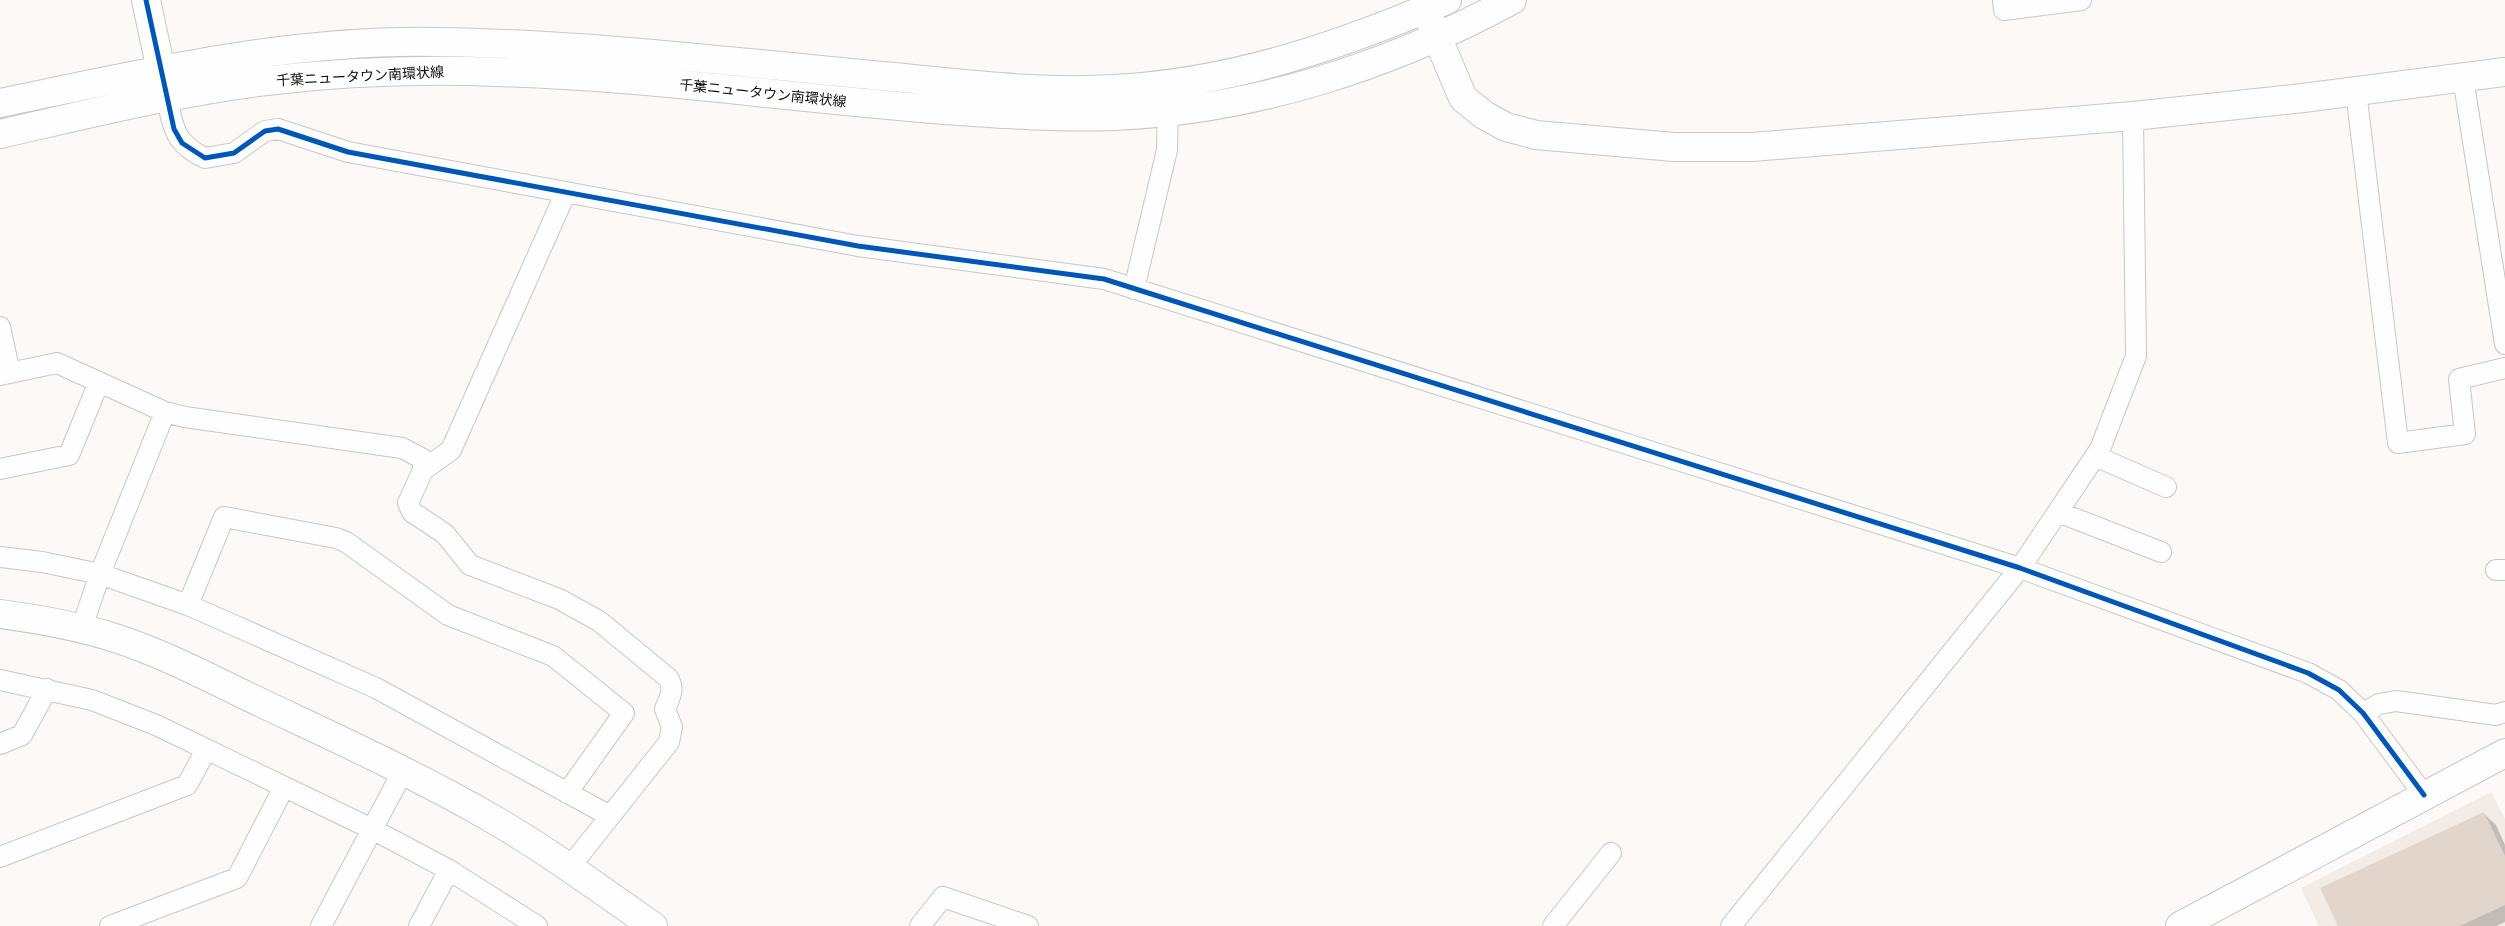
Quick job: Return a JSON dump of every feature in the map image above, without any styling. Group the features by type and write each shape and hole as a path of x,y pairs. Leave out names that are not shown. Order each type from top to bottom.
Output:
{"main road":[{"path":"146,0 167,98"},
{"name":"千葉ニュータウン南環状線","path":"0,134 167,98 265,81 356,74 452,71 559,74 892,106 1030,116 1115,116 1169,112 1268,96 1389,58 1465,26 1512,0"},
{"path":"1432,3 1438,37 1463,98 1484,115 1506,127 1536,134 1674,148 1730,148 2133,116 2505,72"},
{"name":"千葉ニュータウン南環状線","path":"0,103 262,52 347,43 434,42 561,45 1035,90 1115,89 1167,83 1254,68 1300,56 1379,29 1432,3"},
{"path":"0,614 38,619 114,638 172,662 403,771 486,816 569,868 653,926"},
{"path":"2180,926 2505,753"}],"street":[{"path":"2003,0 2004,10 2081,0"},
{"path":"2462,78 2505,344"},
{"path":"1134,289 1167,150 1169,112 1167,83"},
{"path":"2356,91 2398,443 2464,434 2459,379 2505,368"},
{"path":"167,98 174,128 182,143 205,158 234,152 265,130 278,129 348,152 858,246 1104,279 2020,568 2308,673 2339,690 2363,713 2424,795"},
{"path":"1732,926 2020,568 2100,449 2136,356 2133,116"},
{"path":"423,470 451,450 566,192"},
{"path":"0,327 5,374 57,363 165,412 214,422 402,448 423,460 423,470 408,503 409,508 446,534 470,565 559,599 598,621 668,678 672,691 665,709 672,727 669,742 569,868"},
{"path":"0,469 69,454 99,382"},
{"path":"81,630 100,574 165,412"},
{"path":"2095,456 2166,487"},
{"path":"2058,512 2161,552"},
{"path":"188,605 224,517 336,538 346,542 448,615 553,656 624,712 567,793"},
{"path":"0,557 42,562 100,574 188,605 376,688 610,816"},
{"path":"0,680 92,700 127,713 372,829 449,870 535,926"},
{"path":"0,744 22,736 47,689"},
{"path":"2363,713 2379,704 2396,701 2496,715 2505,712"},
{"path":"0,857 187,785 206,750"},
{"path":"321,926 403,771"},
{"path":"110,926 236,878 284,787"},
{"path":"1553,926 1612,853"},
{"path":"419,926 449,870"},
{"path":"920,926 943,896 1028,926"}],"shaded area":[{"path":"2491,792 2505,819 2505,926 2319,926 2301,888"}],"building":[{"path":"2484,812 2505,856 2505,905 2460,926 2338,926 2320,888"}],"cycle path":[{"path":"146,0 174,129 182,143 205,158 234,153 265,131 278,129 348,152 858,246 1104,279 2020,568 2308,673 2339,690 2363,713 2424,795"}]}
